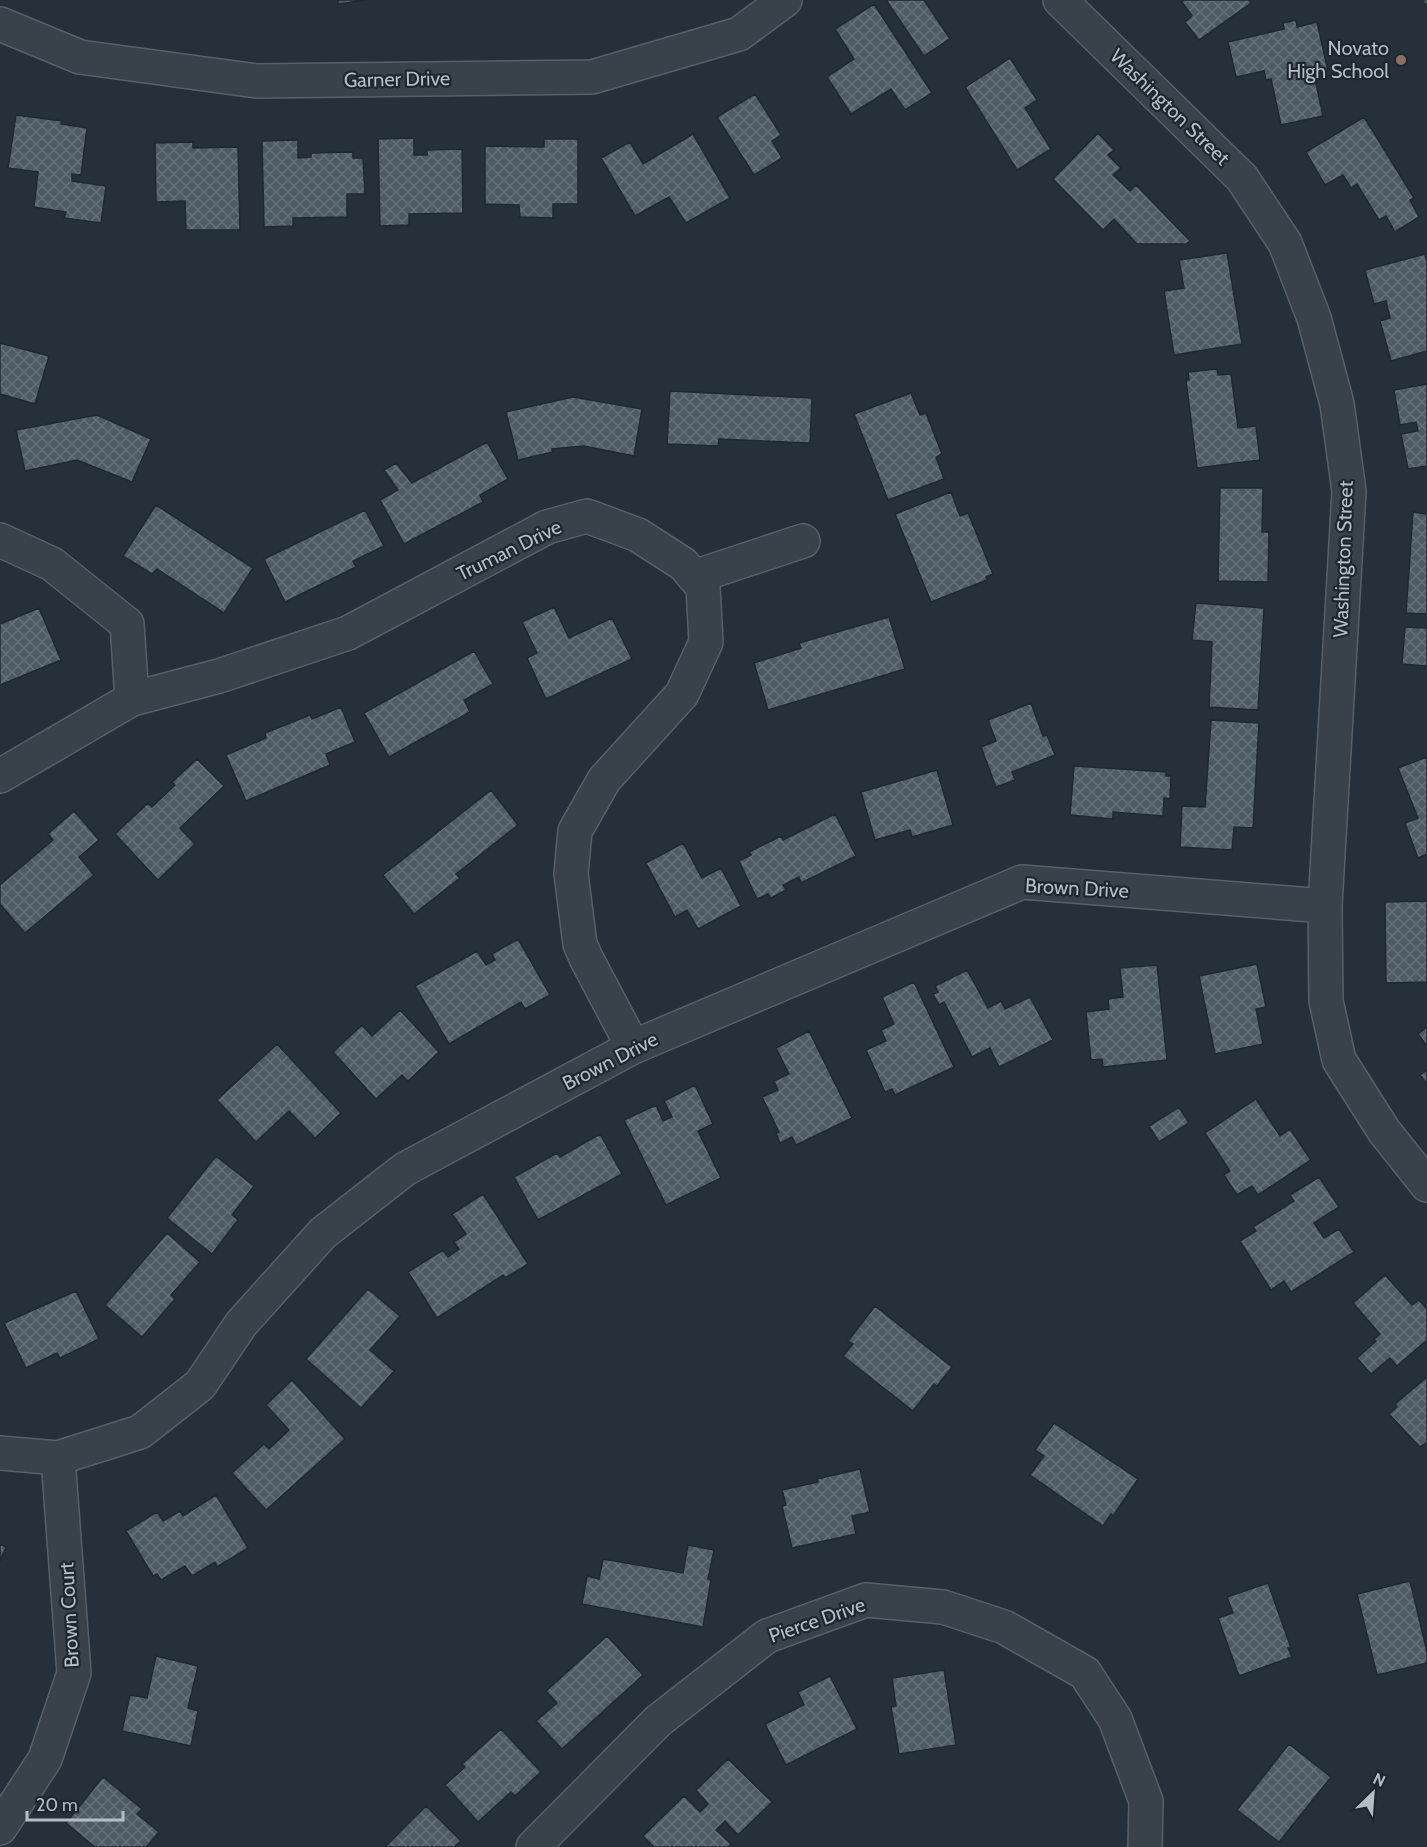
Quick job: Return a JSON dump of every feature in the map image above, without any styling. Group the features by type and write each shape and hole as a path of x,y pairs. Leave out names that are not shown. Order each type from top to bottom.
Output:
{"street":[{"name":"Garner Drive","path":"0,24 80,57 256,81 592,77 739,34 785,0"},
{"name":"Washington Street","path":"1060,0 1242,177 1285,243 1314,318 1336,404 1349,491 1324,906 1326,1001 1339,1060 1384,1131 1427,1185"},
{"name":"Truman Drive","path":"0,776 132,699 219,676 348,633 547,527 587,516 638,535 683,564 703,587 706,642 682,694 604,780 575,831 572,874 580,944 633,1047"},
{"path":"0,540 52,564 127,624 132,699"},
{"path":"694,576 802,541"},
{"name":"Brown Drive","path":"0,1453 58,1458 140,1432 200,1385 241,1324 323,1233 405,1169 633,1047 1022,882 1324,906"},
{"name":"Brown Court","path":"0,1828 45,1759 74,1673 58,1458"},
{"name":"Pierce Drive","path":"533,1847 658,1721 767,1635 866,1600 943,1607 1004,1627 1085,1673 1115,1719 1146,1801 1145,1847"}],"building":[{"path":"338,0 367,0 338,4"},
{"path":"886,0 924,0 950,39 924,56"},
{"path":"1184,0 1249,0 1251,3 1199,40 1185,22 1192,16 1182,2"},
{"path":"874,4 932,93 905,110 891,89 851,114 827,77 854,59 835,29"},
{"path":"1296,20 1297,27 1317,22 1328,71 1314,74 1323,116 1281,125 1271,79 1266,80 1264,71 1236,77 1228,42 1284,29 1283,23"},
{"path":"1010,58 1037,100 1025,108 1051,149 1017,170 965,87"},
{"path":"755,94 781,135 772,141 782,158 754,175 717,117"},
{"path":"16,115 62,121 61,124 87,128 81,175 72,174 72,181 106,186 101,223 64,218 66,212 34,207 38,172 8,168"},
{"path":"1364,117 1414,198 1410,200 1419,217 1395,232 1386,216 1379,220 1357,184 1351,188 1343,175 1325,185 1306,152"},
{"path":"1098,133 1114,150 1108,155 1121,168 1113,175 1130,191 1136,185 1190,241 1186,244 1137,244 1114,219 1103,230 1053,179"},
{"path":"693,134 730,198 686,223 669,197 635,216 601,158 630,142 643,164"},
{"path":"414,138 414,155 427,155 427,150 462,149 463,213 409,214 409,225 380,226 378,139"},
{"path":"544,139 578,139 578,204 553,204 553,218 520,217 519,205 485,204 485,146 544,147"},
{"path":"298,140 298,158 311,157 311,153 353,152 353,158 363,158 365,194 347,194 347,217 293,218 293,226 264,227 262,141"},
{"path":"193,142 193,148 238,147 240,230 186,230 185,201 156,202 155,143"},
{"path":"1227,253 1242,344 1174,355 1164,291 1184,288 1179,260"},
{"path":"1425,254 1427,262 1427,351 1391,361 1380,321 1390,318 1386,301 1374,304 1365,270"},
{"path":"0,343 49,356 35,404 0,394"},
{"path":"1217,369 1218,375 1231,374 1238,428 1256,426 1260,460 1197,468 1186,380 1189,380 1188,372"},
{"path":"1427,384 1427,466 1408,469 1401,434 1418,431 1416,422 1400,425 1394,390"},
{"path":"670,391 812,398 810,443 719,439 718,446 667,444"},
{"path":"911,393 920,415 926,413 942,454 936,457 944,479 888,500 854,414"},
{"path":"573,397 642,409 634,456 584,446 552,449 553,452 518,460 506,412"},
{"path":"97,415 151,439 132,482 77,460 25,471 16,430"},
{"path":"487,442 508,479 480,495 483,502 404,544 380,500 398,490 384,470 396,463 412,483"},
{"path":"1220,488 1263,488 1262,532 1269,532 1268,582 1218,581"},
{"path":"951,492 960,516 968,513 993,574 986,577 987,580 931,602 895,514"},
{"path":"156,505 253,568 224,613 157,569 152,574 123,556"},
{"path":"365,510 384,546 353,561 356,567 285,602 264,559"},
{"path":"1413,512 1427,514 1427,614 1406,613"},
{"path":"1196,603 1264,608 1258,710 1209,707 1212,642 1192,640"},
{"path":"554,607 569,638 612,618 632,659 546,699 527,658 537,653 522,622"},
{"path":"39,608 61,660 0,685 0,624"},
{"path":"889,617 905,669 768,710 754,663 801,648 799,643"},
{"path":"1405,627 1427,628 1427,666 1402,664"},
{"path":"474,651 493,684 464,700 470,712 389,757 364,713"},
{"path":"1031,703 1043,736 1047,735 1055,755 1012,772 1015,780 996,787 981,747 996,741 988,720"},
{"path":"341,707 355,742 326,754 330,765 246,801 226,755 266,738 265,733 310,715 312,719"},
{"path":"1211,720 1259,723 1253,828 1234,827 1232,850 1180,847 1182,806 1205,807"},
{"path":"1427,757 1427,854 1418,858 1405,823 1418,818 1398,768"},
{"path":"197,759 224,786 180,828 195,844 158,880 115,834 148,803 152,807 175,785 172,782"},
{"path":"1074,766 1166,772 1166,776 1171,776 1170,799 1164,798 1163,816 1113,812 1113,819 1070,815"},
{"path":"937,770 953,825 912,837 910,830 875,840 861,792"},
{"path":"491,790 518,825 456,874 460,878 414,914 383,875"},
{"path":"74,811 99,840 79,857 94,875 25,933 0,904 0,885 53,840 48,834"},
{"path":"835,814 856,856 801,883 799,877 783,885 786,890 771,898 768,894 757,899 739,861 751,855 749,852 781,836 783,840"},
{"path":"683,843 702,878 721,868 741,906 698,929 687,910 675,917 646,863"},
{"path":"1427,901 1427,982 1386,983 1385,902"},
{"path":"518,939 550,995 525,1009 521,1002 449,1044 415,986 477,951 486,965 495,960 492,954"},
{"path":"1257,964 1266,1007 1256,1009 1263,1044 1215,1054 1199,976"},
{"path":"1157,965 1167,1060 1103,1067 1102,1059 1091,1060 1086,1012 1109,1009 1108,999 1123,997 1120,968"},
{"path":"967,970 988,1008 1001,1001 1005,1009 1030,997 1053,1040 999,1067 990,1048 972,1057 944,1002 939,1005 933,994 938,992 935,986"},
{"path":"914,982 954,1067 895,1095 892,1089 885,1092 866,1050 886,1041 881,1030 894,1024 882,997"},
{"path":"400,1010 439,1052 408,1081 402,1075 376,1099 333,1052 362,1025 372,1036"},
{"path":"1427,1027 1427,1046 1418,1034"},
{"path":"809,1031 852,1118 796,1145 792,1137 780,1143 776,1133 779,1132 762,1097 778,1090 774,1081 789,1074 776,1048"},
{"path":"277,1044 341,1113 315,1138 289,1111 256,1142 217,1100"},
{"path":"1427,1070 1427,1084 1420,1075"},
{"path":"695,1085 713,1124 698,1131 721,1178 666,1205 624,1120 656,1105 663,1121 672,1117 664,1101"},
{"path":"1256,1099 1280,1136 1290,1129 1311,1160 1258,1195 1252,1186 1237,1195 1224,1175 1230,1171 1205,1133"},
{"path":"1179,1107 1189,1123 1159,1142 1149,1126"},
{"path":"600,1134 622,1174 538,1220 514,1177 557,1153 560,1157"},
{"path":"216,1156 254,1186 232,1215 238,1220 212,1254 167,1218"},
{"path":"1319,1177 1339,1207 1314,1223 1324,1238 1339,1229 1354,1252 1291,1292 1284,1281 1271,1290 1240,1241 1256,1231 1253,1227 1294,1201 1290,1195"},
{"path":"483,1194 528,1264 505,1278 503,1275 437,1318 408,1272 443,1250 448,1257 459,1249 454,1242 466,1234 452,1214"},
{"path":"167,1233 200,1262 171,1295 175,1299 142,1337 105,1305"},
{"path":"1385,1275 1412,1305 1419,1300 1427,1309 1427,1340 1397,1366 1390,1358 1371,1374 1357,1358 1376,1341 1374,1339 1380,1334 1353,1303"},
{"path":"368,1289 400,1316 370,1350 394,1371 361,1408 306,1359"},
{"path":"76,1291 99,1339 60,1358 57,1353 26,1368 4,1323"},
{"path":"875,1306 952,1367 937,1386 934,1384 913,1411 843,1356 853,1344 848,1341"},
{"path":"1427,1377 1427,1442 1420,1447 1389,1414 1397,1407 1395,1404"},
{"path":"292,1380 345,1439 266,1510 232,1473 264,1444 269,1449 289,1430 266,1405"},
{"path":"1054,1423 1138,1479 1113,1516 1111,1514 1103,1526 1030,1475 1044,1456 1035,1450"},
{"path":"860,1469 870,1512 852,1516 856,1534 792,1548 782,1506 786,1505 782,1490"},
{"path":"216,1495 248,1548 217,1567 215,1562 192,1576 185,1566 161,1580 157,1574 153,1576 126,1531 157,1512 163,1521 180,1511 183,1516"},
{"path":"0,1544 6,1547 0,1561"},
{"path":"688,1545 714,1550 708,1579 711,1580 703,1627 582,1604 587,1576 599,1579 603,1559 683,1573"},
{"path":"1410,1581 1427,1652 1427,1663 1377,1675 1357,1594"},
{"path":"1268,1583 1291,1648 1288,1648 1292,1657 1239,1676 1218,1618 1233,1613 1227,1597"},
{"path":"607,1636 643,1675 562,1749 536,1721 557,1703 546,1691"},
{"path":"156,1656 198,1666 188,1708 198,1711 191,1746 122,1731 130,1695 147,1698"},
{"path":"944,1670 956,1745 899,1754 891,1707 896,1706 892,1678"},
{"path":"830,1676 857,1729 786,1765 765,1724 804,1705 798,1692"},
{"path":"501,1729 541,1772 515,1796 511,1792 478,1822 445,1785 465,1767 462,1764"},
{"path":"1289,1744 1331,1777 1279,1842 1237,1810"},
{"path":"728,1759 772,1802 738,1835 725,1821 716,1830 731,1844 728,1847 654,1847 643,1836 684,1796 700,1812 708,1804 696,1790"},
{"path":"103,1777 142,1809 137,1814 159,1832 146,1847 95,1847 66,1823"},
{"path":"426,1806 461,1841 454,1847 385,1847"}],"place":[{"name":"Novato High School","path":"1401,60"}]}
